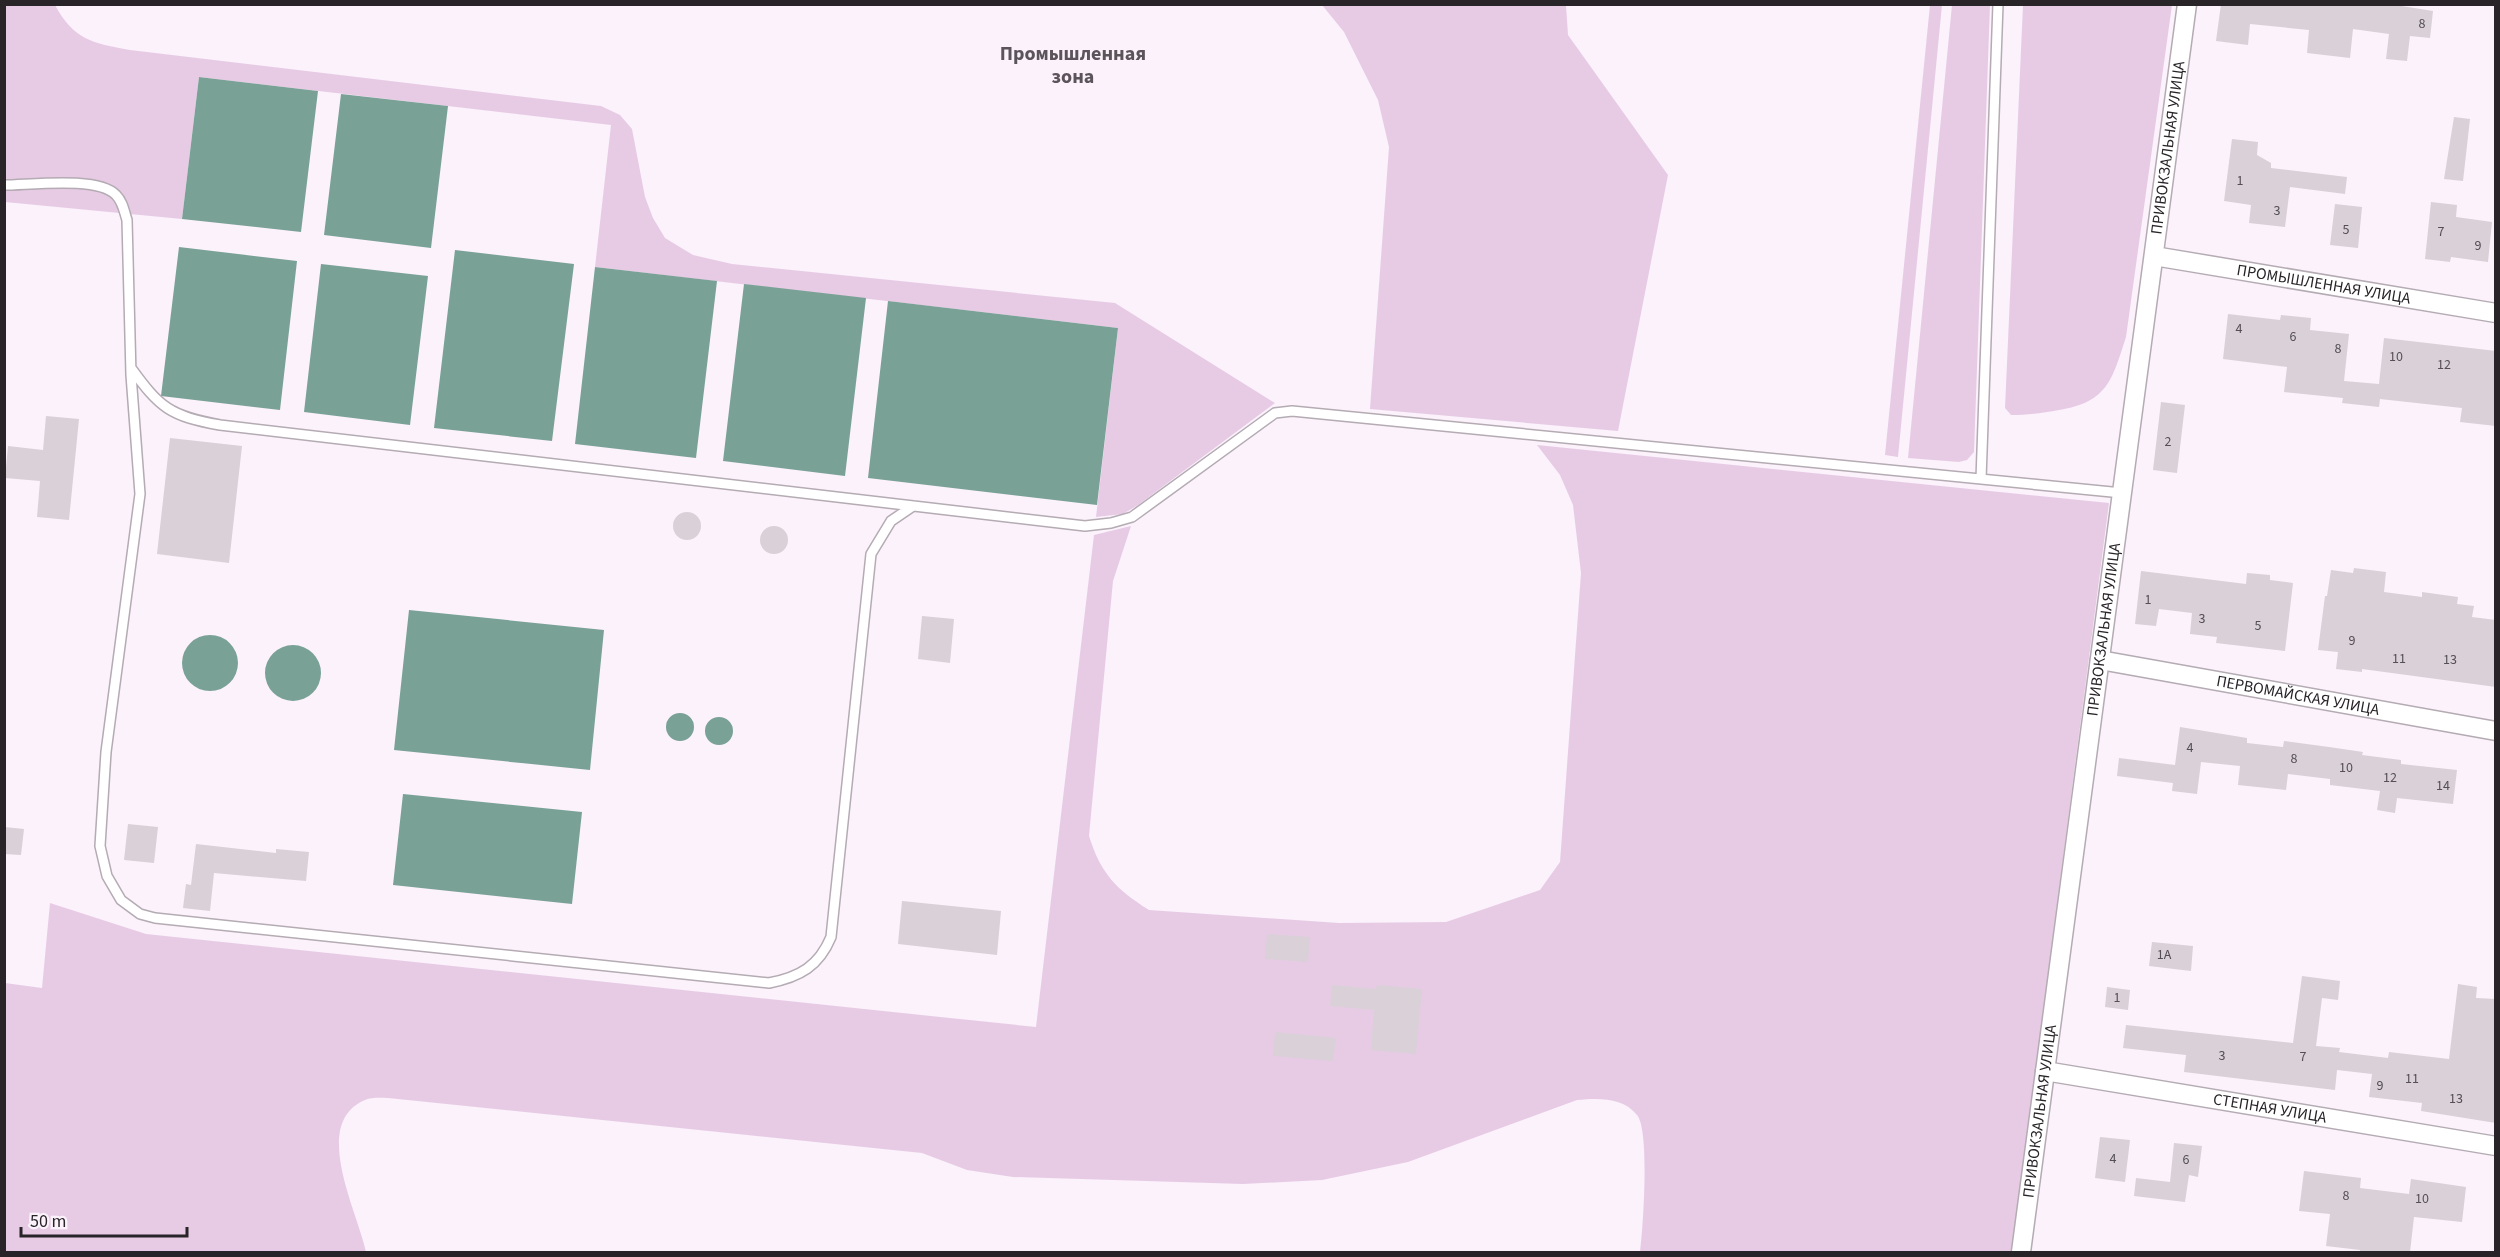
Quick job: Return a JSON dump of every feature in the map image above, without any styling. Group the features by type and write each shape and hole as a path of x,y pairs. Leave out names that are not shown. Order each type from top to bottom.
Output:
{"street":[{"name":"ПРИВОКЗАЛЬНАЯ УЛИЦА","path":"2021,1252 2187,4"},
{"name":"ПРОМЫШЛЕННАЯ УЛИЦА","path":"2154,256 2496,314"},
{"name":"ПЕРВОМАЙСКАЯ УЛИЦА","path":"2100,660 2496,731"},
{"name":"СТЕПНАЯ УЛИЦА","path":"2045,1071 2496,1146"}],"lane":[{"path":"1981,479 1998,4"},
{"path":"4,185 86,185 114,193 122,202 127,220 131,368 140,494 106,753 100,846 107,876 121,900 140,914 155,918 770,983 794,977 817,963 831,937 871,554 891,521 913,506"},
{"path":"131,368 160,404 194,420 220,425 1085,526 1112,524 1132,517 1275,413 1292,411 2122,493"}],"shaded area":[{"path":"5,5 55,5 69,26 85,38 130,50 601,106 620,115 632,129 645,197 653,218 665,238 693,255 732,264 1115,303 1275,403 1138,505 1123,514 1096,517 1118,328 595,267 611,125 199,77 182,219 5,202"},
{"path":"1322,5 1566,5 1568,35 1668,175 1618,431 1370,409 1389,147 1378,100 1344,32"},
{"path":"1930,5 1942,5 1898,457 1885,455"},
{"path":"1952,5 1990,5 1974,452 1967,460 1959,462 1908,458"},
{"path":"2023,5 2172,5 2126,337 2117,365 2106,387 2088,401 2053,411 2011,415 2005,408"},
{"path":"199,77 318,91 301,232 182,219"},
{"path":"341,94 448,106 431,248 324,235"},
{"path":"179,247 297,261 280,410 161,396"},
{"path":"455,250 574,264 552,441 434,428"},
{"path":"321,264 428,276 410,425 304,412"},
{"path":"595,267 717,281 696,458 575,444"},
{"path":"744,284 866,298 845,476 723,461"},
{"path":"888,301 1118,328 1097,505 868,478"},
{"path":"1537,445 2109,503 2012,1252 1640,1252 1644,1180 1641,1124 1637,1115 1625,1105 1602,1099 1577,1100 1408,1162 1322,1180 1243,1184 1013,1177 967,1170 922,1153 371,1098 349,1111 341,1128 339,1148 342,1170 366,1252 5,1252 5,983 42,988 50,903 146,934 1036,1027 1094,535 1131,526 1113,581 1089,836 1105,871 1127,895 1149,910 1339,923 1446,922 1540,890 1560,862 1581,573 1573,505 1560,475"},
{"path":"409,610 604,630 590,770 394,750"},
{"path":"205,635 215,635 230,643 236,652 238,663 236,674 230,683 215,691 205,691 194,686 187,679 182,668 182,658 187,647 194,640"},
{"path":"288,645 298,645 313,653 319,662 321,673 319,684 313,693 298,701 288,701 277,696 270,689 265,678 265,668 270,657 277,650"},
{"path":"680,713 690,717 694,727 690,737 680,741 670,737 666,727 670,717"},
{"path":"719,717 729,721 733,731 729,741 719,745 709,741 705,731 709,721"},
{"path":"403,794 582,812 572,904 393,885"}],"building":[{"path":"2221,4 2389,4 2433,11 2430,38 2410,36 2407,61 2386,59 2389,34 2353,29 2350,58 2307,53 2309,30 2250,24 2248,45 2216,41"},
{"path":"2454,117 2470,119 2463,181 2444,179"},
{"path":"2232,139 2258,142 2257,155 2271,163 2271,168 2347,177 2345,194 2290,187 2285,227 2249,223 2251,205 2224,201"},
{"path":"2431,202 2457,205 2456,217 2492,222 2488,262 2451,257 2450,262 2425,259"},
{"path":"2335,204 2362,207 2358,248 2330,245"},
{"path":"2228,314 2280,320 2281,315 2311,318 2310,330 2349,334 2344,381 2379,384 2384,338 2496,351 2496,426 2460,422 2462,408 2380,399 2379,407 2342,403 2343,398 2284,392 2287,367 2223,359"},
{"path":"2161,402 2185,405 2177,473 2153,470"},
{"path":"46,416 79,419 69,520 37,517 40,481 5,478 8,446 43,450"},
{"path":"170,438 242,446 229,563 157,554"},
{"path":"687,512 697,516 701,526 697,536 687,540 677,536 673,526 677,516"},
{"path":"774,526 784,530 788,540 784,550 774,554 764,550 760,540 764,530"},
{"path":"2354,568 2386,572 2384,592 2422,597 2422,592 2458,597 2457,604 2474,606 2472,617 2496,620 2496,687 2362,669 2362,672 2336,669 2338,652 2318,650 2325,596 2327,596 2331,570 2353,573"},
{"path":"2141,571 2246,584 2247,573 2270,575 2270,580 2293,583 2285,651 2216,643 2217,637 2190,634 2192,613 2159,609 2156,626 2135,624"},
{"path":"922,616 954,619 950,663 918,659"},
{"path":"2180,727 2247,738 2247,743 2283,747 2284,741 2363,752 2362,755 2401,760 2401,764 2457,770 2453,804 2397,798 2395,813 2377,810 2380,791 2330,785 2330,779 2288,774 2286,790 2238,785 2240,766 2201,762 2197,794 2172,791 2173,783 2117,776 2119,758 2175,765"},
{"path":"128,824 158,827 154,863 124,860"},
{"path":"4,827 24,829 21,855 4,854"},
{"path":"196,844 276,853 276,849 309,852 306,881 214,873 210,911 183,908 186,884 191,885"},
{"path":"902,901 1001,911 997,955 898,944"},
{"path":"1267,934 1310,937 1308,962 1265,959"},
{"path":"2152,942 2193,946 2191,971 2149,966"},
{"path":"2302,976 2340,981 2338,1000 2322,998 2316,1046 2340,1048 2339,1052 2388,1058 2389,1052 2449,1059 2458,984 2477,987 2476,998 2496,999 2496,1123 2421,1111 2422,1103 2369,1097 2372,1074 2337,1070 2335,1090 2184,1072 2186,1055 2123,1048 2126,1025 2293,1043"},
{"path":"1332,985 1376,989 1377,985 1422,989 1416,1054 1371,1050 1374,1010 1330,1006"},
{"path":"2107,987 2130,990 2128,1010 2105,1007"},
{"path":"1275,1032 1336,1038 1333,1061 1273,1056"},
{"path":"2100,1137 2130,1140 2125,1182 2095,1178"},
{"path":"2174,1143 2202,1146 2198,1177 2189,1175 2185,1202 2134,1196 2136,1178 2170,1182"},
{"path":"2304,1171 2361,1178 2360,1188 2409,1194 2411,1179 2466,1187 2462,1222 2414,1217 2410,1252 2360,1252 2360,1250 2326,1246 2330,1214 2299,1211"}],"district":[{"name":"Промышленная зона","path":"1073,66"}]}
